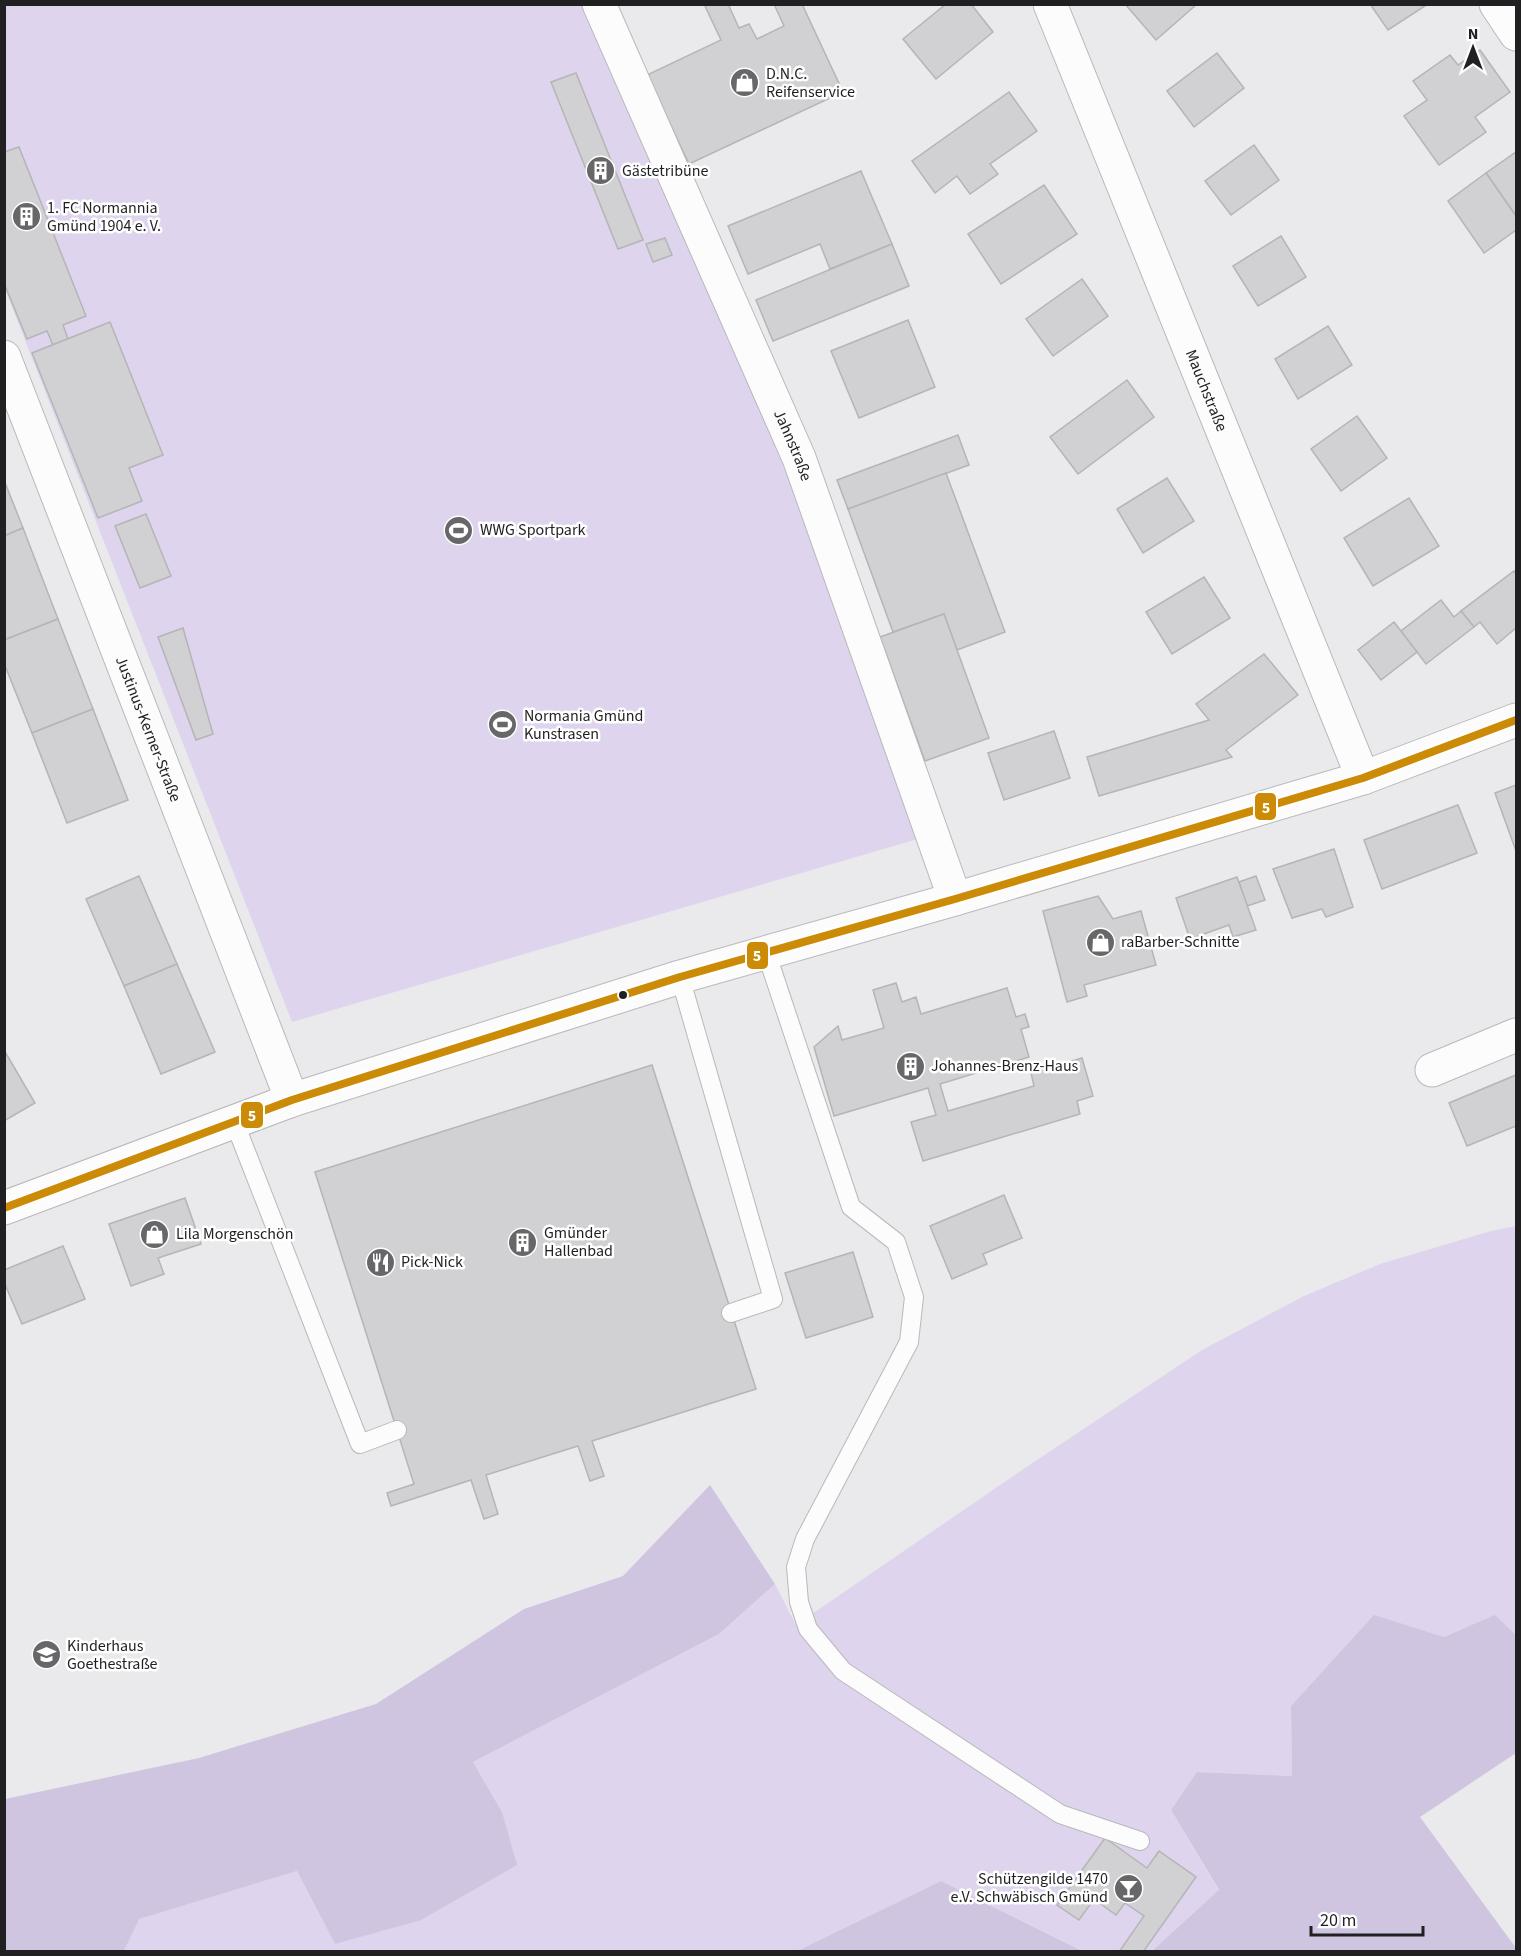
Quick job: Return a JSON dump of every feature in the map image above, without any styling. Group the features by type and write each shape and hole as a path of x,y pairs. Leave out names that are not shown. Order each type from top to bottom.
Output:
{"street":[{"name":"Jahnstraße","path":"599,4 799,458 955,899"},
{"name":"Mauchstraße","path":"1050,4 1363,778"},
{"path":"1496,4 1516,34"},
{"name":"Justinus-Kerner-Straße","path":"4,357 292,1100"},
{"path":"4,1208 292,1100 680,977 955,899 1363,778 1516,720"},
{"path":"1432,1070 1516,1035"}],"lane":[{"path":"766,952 851,1208 896,1242 914,1297 909,1342 805,1539 796,1567 799,1602 808,1629 843,1671 1060,1814 1140,1841"},
{"path":"680,977 773,1299 731,1313"},
{"path":"234,1121 360,1444 397,1430"}],"shaded area":[{"name":"WWG Sportpark","path":"5,5 589,5 792,457 928,836 292,1022 5,289"},
{"path":"1516,1226 1516,1635 1495,1616 1444,1637 1374,1616 1291,1706 1292,1776 1198,1772 1171,1810 1219,1891 1152,1951 1082,1951 941,1881 797,1951 124,1952 138,1919 297,1871 335,1944 502,1812 473,1762 719,1634 775,1584 796,1625 1202,1350 1304,1296 1380,1264 1491,1231"},
{"path":"710,1485 775,1584 719,1634 473,1762 502,1812 517,1865 421,1920 335,1944 297,1871 139,1919 124,1951 5,1951 5,1799 199,1758 376,1704 524,1609 623,1576"},
{"path":"1374,1615 1444,1637 1495,1615 1516,1635 1516,1753 1420,1817 1516,1951 1152,1951 1219,1890 1171,1810 1197,1772 1292,1776 1291,1706"},
{"path":"941,1881 1082,1951 797,1951"}],"building":[{"name":"D.N.C. Reifenservice","path":"704,4 728,4 739,28 749,24 757,39 784,26 774,4 802,4 843,92 689,164 647,75 721,40"},
{"path":"946,4 971,4 993,32 936,79 903,39"},
{"path":"1125,4 1197,4 1156,40"},
{"path":"1370,4 1428,4 1388,30"},
{"path":"1480,50 1510,92 1475,117 1486,132 1439,165 1404,116 1427,100 1413,81 1450,55 1458,65"},
{"path":"1217,53 1244,88 1194,127 1167,91"},
{"name":"Gästetribüne","path":"576,73 643,240 618,249 551,82"},
{"path":"1009,92 1037,131 990,164 998,174 970,194 957,176 935,193 912,161"},
{"path":"1254,145 1279,180 1231,215 1205,181"},
{"name":"1. FC Normannia Gmünd 1904 e. V.","path":"19,147 86,316 63,325 68,339 53,345 47,331 27,339 4,283 4,152"},
{"path":"1516,152 1516,216 1486,173"},
{"path":"861,171 892,244 830,269 820,244 748,274 728,226"},
{"path":"1486,173 1516,216 1516,230 1484,253 1448,201"},
{"path":"1044,185 1077,234 1001,284 968,234"},
{"path":"1281,236 1306,277 1258,306 1233,266"},
{"path":"665,238 672,255 653,262 646,244"},
{"path":"892,244 909,286 773,341 756,300"},
{"path":"1082,279 1108,316 1053,356 1026,319"},
{"path":"908,320 935,387 859,418 831,351"},
{"path":"110,322 163,455 129,468 142,501 98,518 32,353"},
{"path":"1328,326 1352,365 1298,399 1275,359"},
{"path":"1127,380 1154,417 1078,474 1050,437"},
{"path":"1357,416 1387,458 1341,491 1311,449"},
{"path":"958,435 969,465 848,509 837,480"},
{"path":"946,473 1005,632 957,650 944,614 893,632 848,509"},
{"path":"1167,478 1194,521 1143,553 1117,509"},
{"path":"4,480 23,528 4,536"},
{"path":"1409,498 1439,546 1373,586 1344,538"},
{"path":"146,514 171,576 140,588 115,526"},
{"path":"23,528 58,619 4,640 4,536"},
{"path":"1514,571 1516,575 1516,628 1497,644 1480,622 1474,627 1461,611"},
{"path":"1204,577 1230,618 1172,654 1146,612"},
{"path":"1441,600 1454,617 1461,611 1474,627 1426,664 1401,631"},
{"path":"944,614 989,738 925,761 880,637"},
{"path":"58,619 93,709 32,733 4,663 4,640"},
{"path":"1394,622 1417,652 1381,680 1358,650"},
{"path":"183,628 213,734 196,740 158,637"},
{"path":"1264,654 1298,695 1226,750 1232,757 1099,796 1087,757 1209,720 1196,704"},
{"path":"93,709 128,800 67,823 32,733"},
{"path":"1054,731 1070,778 1004,800 988,753"},
{"path":"1516,785 1516,851 1495,793"},
{"path":"1458,805 1477,853 1382,889 1364,840"},
{"path":"1334,849 1353,907 1326,917 1322,909 1292,918 1273,869"},
{"path":"139,876 177,964 124,986 86,899"},
{"path":"1256,876 1265,900 1247,906 1239,882"},
{"path":"1237,877 1256,930 1233,937 1229,925 1190,939 1176,898"},
{"name":"raBarber-Schnitte","path":"1098,896 1113,919 1141,911 1156,965 1084,985 1087,996 1067,1002 1043,911"},
{"path":"177,964 215,1052 161,1074 124,986"},
{"name":"Johannes-Brenz-Haus","path":"896,983 902,1002 916,997 921,1014 1007,988 1016,1017 1025,1014 1029,1027 1021,1029 1029,1057 940,1084 948,1111 1034,1086 1031,1073 1082,1058 1093,1096 1077,1101 1080,1114 923,1161 911,1122 936,1115 928,1088 834,1116 814,1047 838,1026 842,1040 884,1028 873,990"},
{"path":"4,1050 35,1103 4,1121"},
{"name":"Gmünder Hallenbad","path":"652,1065 756,1389 592,1441 604,1476 590,1481 578,1446 486,1475 498,1514 484,1519 471,1480 391,1506 387,1493 414,1484 315,1172"},
{"path":"1516,1075 1516,1126 1467,1146 1449,1103"},
{"path":"1004,1195 1022,1238 983,1254 987,1264 952,1279 930,1226"},
{"name":"Lila Morgenschön","path":"185,1198 201,1244 158,1258 164,1274 131,1286 109,1224"},
{"path":"63,1246 85,1299 22,1324 4,1282 4,1270"},
{"path":"853,1252 873,1317 806,1338 785,1273"},
{"name":"Schützengilde 1470 e.V. Schwäbisch Gmünd","path":"1105,1838 1147,1868 1159,1851 1196,1877 1143,1952 1119,1952 1144,1916 1125,1903 1116,1915 1094,1899 1079,1920 1057,1905"}],"transit line":[{"name":"5","path":"4,1208 292,1100 680,977 955,899 1363,778 1516,720"}],"place":[{"name":"D.N.C. Reifenservice","path":"745,83"},
{"name":"Gästetribüne","path":"601,171"},
{"name":"1. FC Normannia Gmünd 1904 e. V.","path":"26,217"},
{"name":"WWG Sportpark","path":"459,530"},
{"name":"Normania Gmünd Kunstrasen","path":"503,725"},
{"name":"raBarber-Schnitte","path":"1100,942"},
{"name":"Johannes-Brenz-Haus","path":"910,1066"},
{"name":"Lila Morgenschön","path":"155,1234"},
{"name":"Gmünder Hallenbad","path":"523,1242"},
{"name":"Pick-Nick","path":"380,1262"},
{"name":"Kinderhaus Goethestraße","path":"46,1655"},
{"name":"Schützengilde 1470 e.V. Schwäbisch Gmünd","path":"1129,1888"}]}
